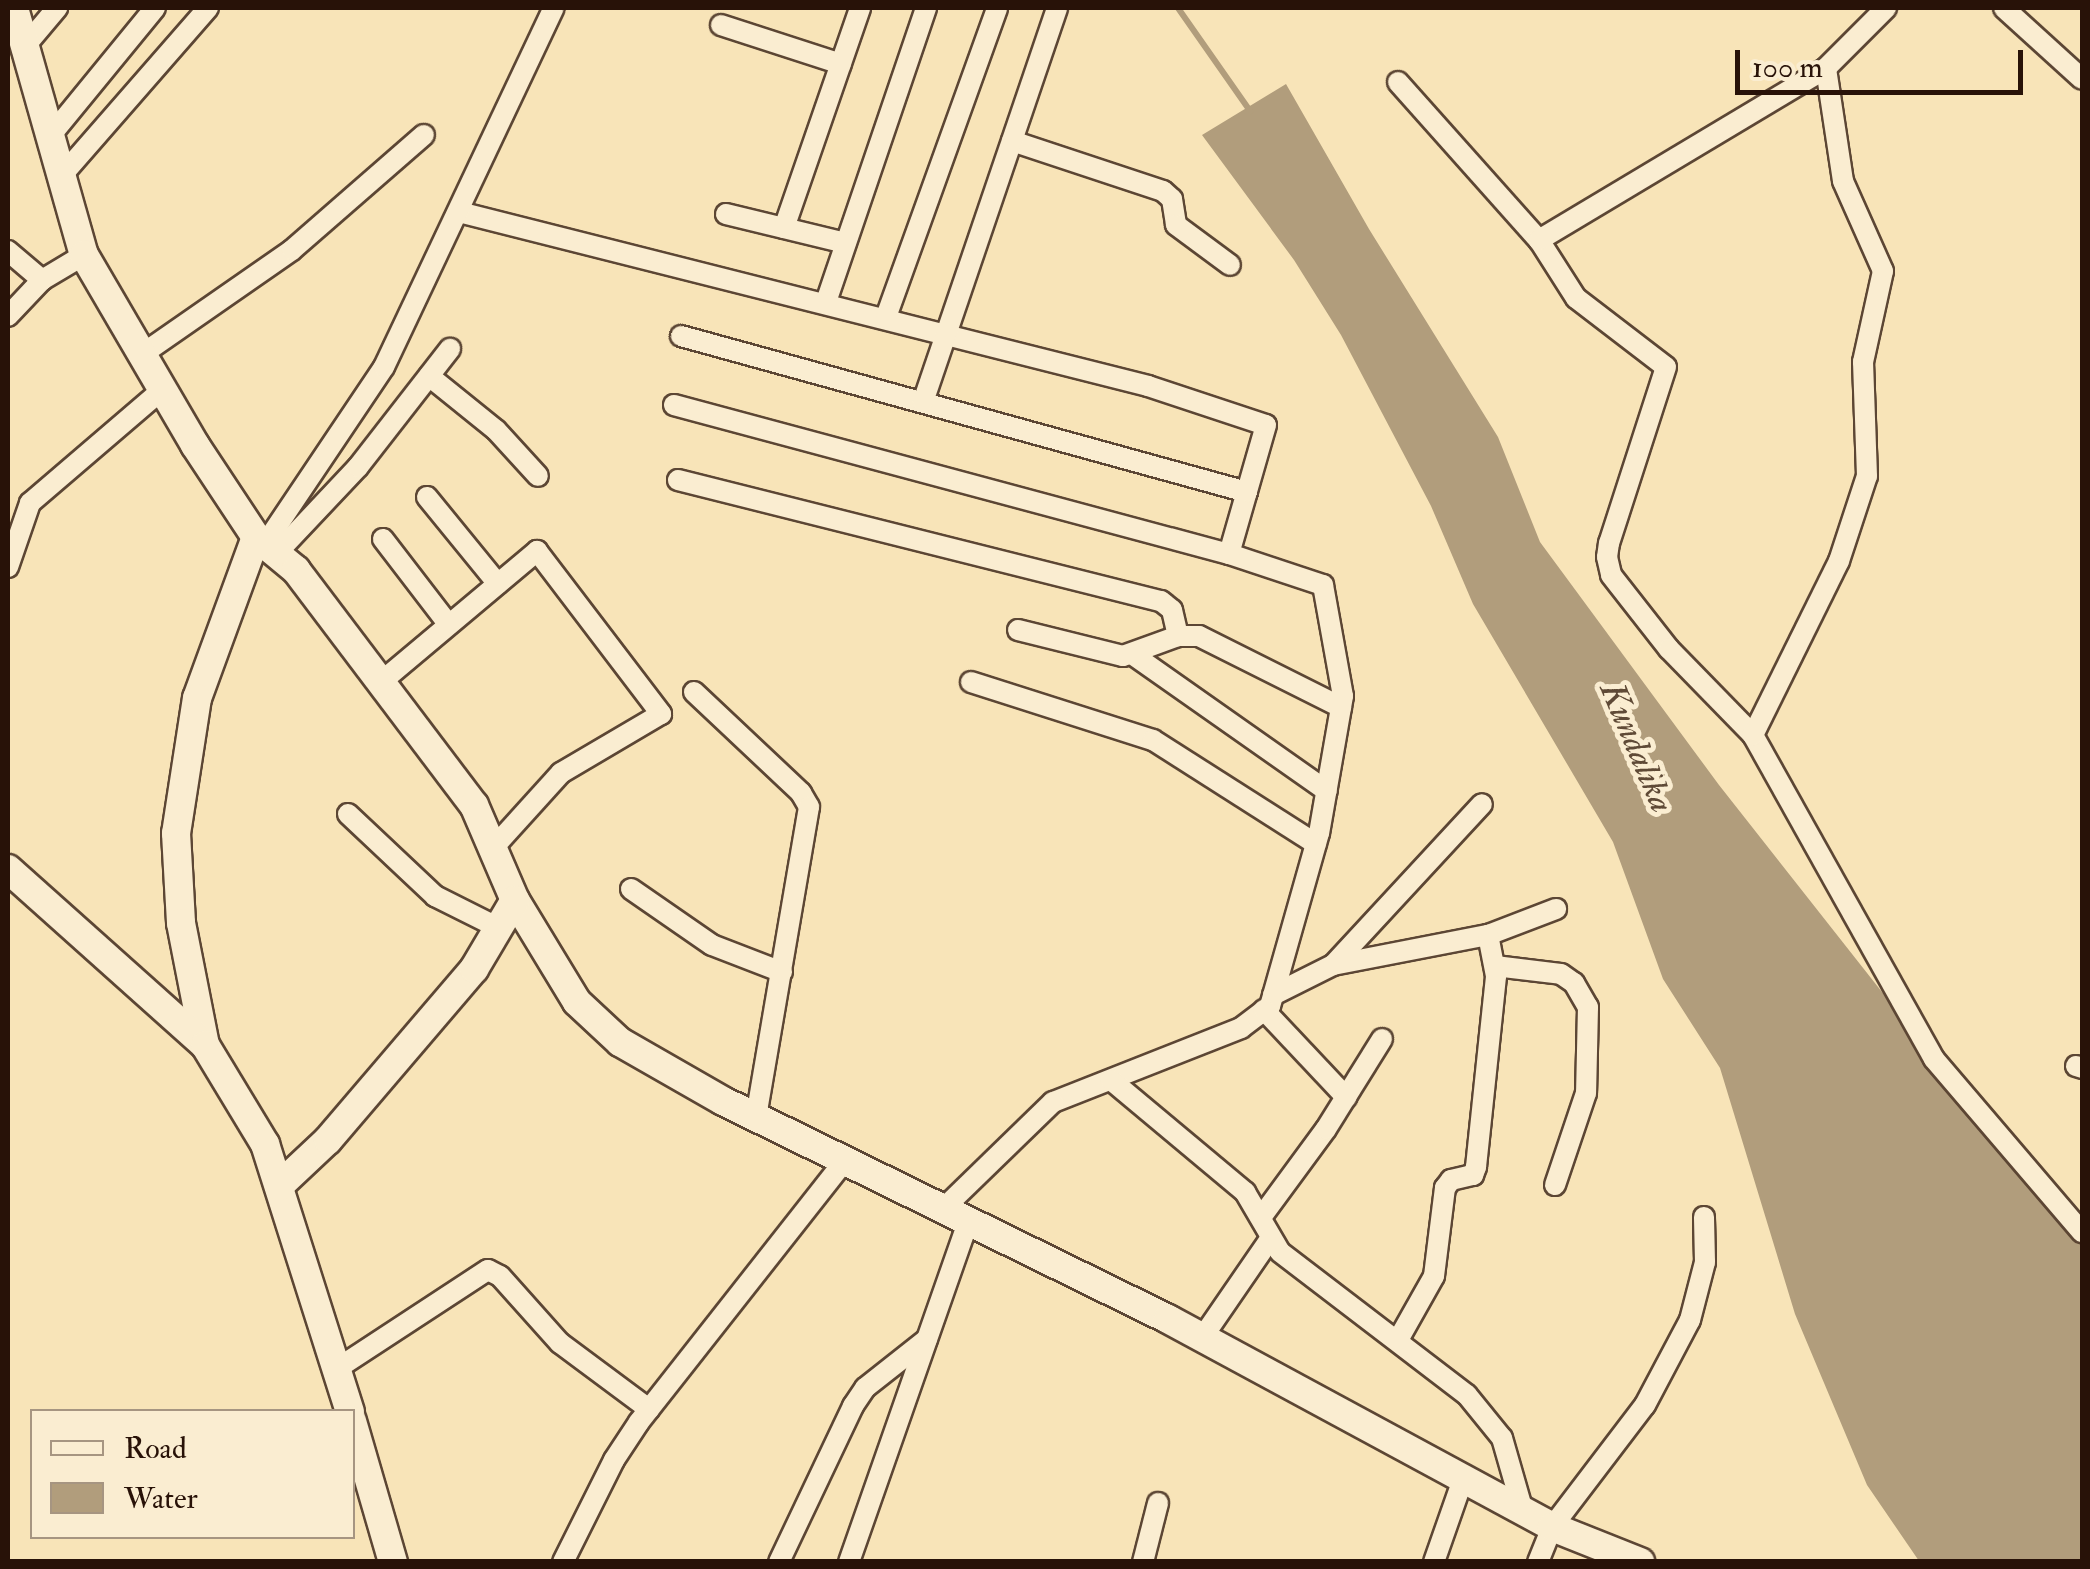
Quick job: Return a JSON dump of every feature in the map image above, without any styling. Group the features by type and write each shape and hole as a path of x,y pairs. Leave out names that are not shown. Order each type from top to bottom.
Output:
{"street":[{"path":"14,8 64,173 84,256 162,390 266,545 296,570 474,805 515,900 577,1002 596,1024 756,1117 1202,1338 1552,1527 1640,1562"},
{"path":"25,46 57,8"},
{"path":"52,135 155,8"},
{"path":"64,173 208,8"},
{"path":"205,1046 181,923 176,834 198,698 266,545 384,367 554,8"},
{"path":"784,228 860,8"},
{"path":"826,302 926,8"},
{"path":"886,317 997,8"},
{"path":"923,402 1058,8"},
{"path":"1539,240 1826,68 1886,8"},
{"path":"2004,8 2082,80"},
{"path":"721,25 840,64"},
{"path":"1753,735 1839,561 1867,476 1863,362 1884,271 1844,181 1826,68"},
{"path":"1398,82 1539,240 1576,298 1666,367 1606,557 1620,588 1669,649 1753,735 1934,1060 2082,1232"},
{"path":"141,355 303,241 424,135"},
{"path":"1012,141 1162,191 1172,198 1176,225 1230,265"},
{"path":"459,212 1148,386 1266,425 1230,554"},
{"path":"726,214 846,244"},
{"path":"8,251 42,280"},
{"path":"8,316 42,280 84,256"},
{"path":"681,336 1247,492"},
{"path":"266,545 358,467 450,349"},
{"path":"428,376 496,430 538,476"},
{"path":"8,567 30,503 162,390"},
{"path":"674,404 1230,554 1323,585 1343,696 1316,844 1268,1003"},
{"path":"678,480 1161,601 1171,607 1178,636"},
{"path":"427,497 498,584"},
{"path":"383,539 449,625"},
{"path":"380,682 537,551 661,714 561,773 492,848"},
{"path":"1018,630 1116,655 1132,654 1178,636 1206,638 1341,707"},
{"path":"1132,654 1327,790"},
{"path":"971,682 1153,740 1316,844"},
{"path":"694,692 801,793 809,807 756,1117"},
{"path":"850,1562 927,1339 956,1214 1053,1102 1241,1028 1268,1003 1332,966 1482,804"},
{"path":"348,814 435,896 501,929"},
{"path":"8,870 205,1046 265,1144 349,1409"},
{"path":"631,889 712,944 782,972"},
{"path":"279,1186 328,1140 474,969 515,900"},
{"path":"1332,966 1488,935 1556,909"},
{"path":"1398,1340 1434,1276 1445,1188 1451,1180 1472,1175 1476,1167 1495,966 1488,935"},
{"path":"1495,966 1561,974 1574,983 1588,1007 1586,1093 1555,1185"},
{"path":"1268,1003 1346,1097"},
{"path":"1262,1216 1382,1039"},
{"path":"1111,1080 1245,1192 1280,1252 1467,1395 1502,1438 1523,1511"},
{"path":"564,1562 614,1460 649,1409 852,1164"},
{"path":"1538,1562 1552,1527 1645,1405 1690,1320 1705,1262 1704,1216"},
{"path":"1202,1338 1270,1238"},
{"path":"338,1368 488,1270 496,1271 560,1343 649,1409"},
{"path":"779,1562 853,1406 865,1388 927,1339"},
{"path":"355,1430 393,1562"},
{"path":"1434,1562 1463,1479"},
{"path":"1144,1562 1158,1503"}],"water":[{"path":"1286,84 1369,229 1498,437 1540,542 1719,785 2082,1246 2082,1561 1919,1561 1867,1485 1795,1314 1720,1068 1663,979 1613,842 1473,604 1431,506 1341,335 1294,260 1202,135"}],"waterway":[{"name":"Kundalika","path":"1178,8 1250,111"}]}
